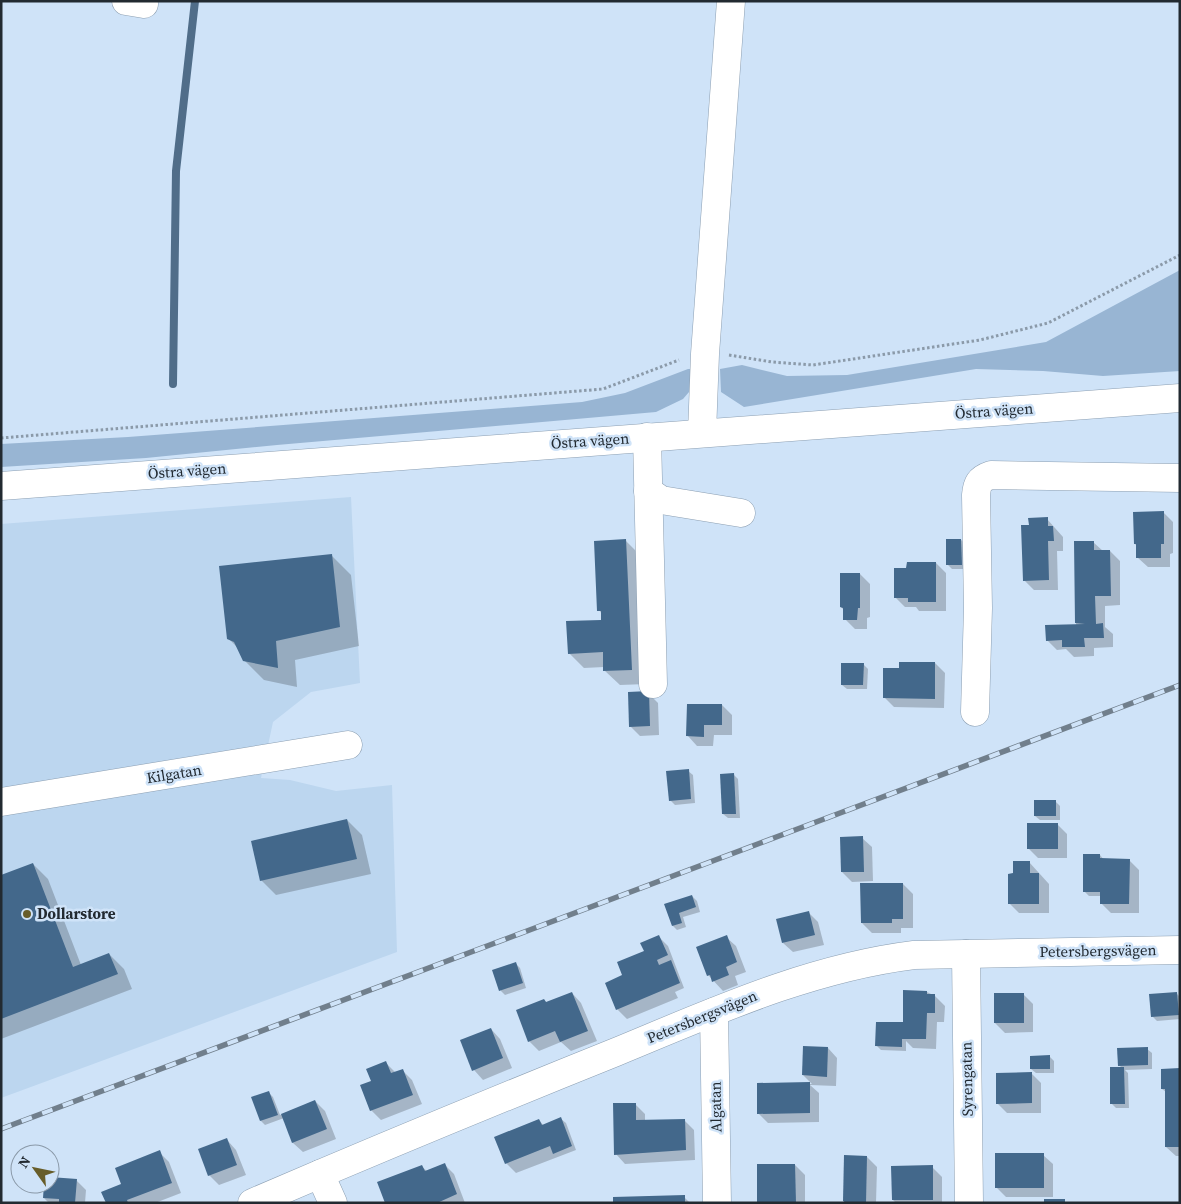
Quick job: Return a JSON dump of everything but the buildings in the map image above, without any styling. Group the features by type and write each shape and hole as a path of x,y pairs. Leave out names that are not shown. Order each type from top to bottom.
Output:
{"street":[{"path":"702,433 705,354 731,1"},
{"name":"Östra vägen","path":"1,486 1180,398"},
{"path":"647,437 653,684"},
{"path":"975,712 978,608 976,495 977,485 982,478 991,476 1180,478"},
{"path":"648,491 662,500 740,513"},
{"name":"Kilgatan","path":"1,802 348,745"},
{"name":"Petersbergsvägen","path":"252,1203 714,1012 822,973 874,960 914,956 1180,950"},
{"name":"Syrengatan","path":"966,954 968,1203"},
{"name":"Algatan","path":"714,1012 717,1203"},
{"path":"320,1174 333,1203"}],"path":[{"path":"1,438 603,389 675,361 705,354 813,365 980,340 1048,323 1180,255"}],"shaded area":[{"path":"1180,270 1180,371 1103,376 1043,371 976,369 744,407 721,392 720,369 742,365 787,376 847,375 1046,342"},
{"path":"688,369 697,369 695,385 683,399 656,412 146,458 1,467 1,444 128,437 582,402 625,393"},
{"path":"351,497 360,683 311,692 273,722 261,778 290,780 336,791 392,785 397,952 1,1098 1,524"}],"waterway":[{"path":"173,384 176,171 195,1"}],"railway":[{"path":"1,1129 1180,685"}],"place":[{"name":"Dollarstore","path":"27,914"}]}
